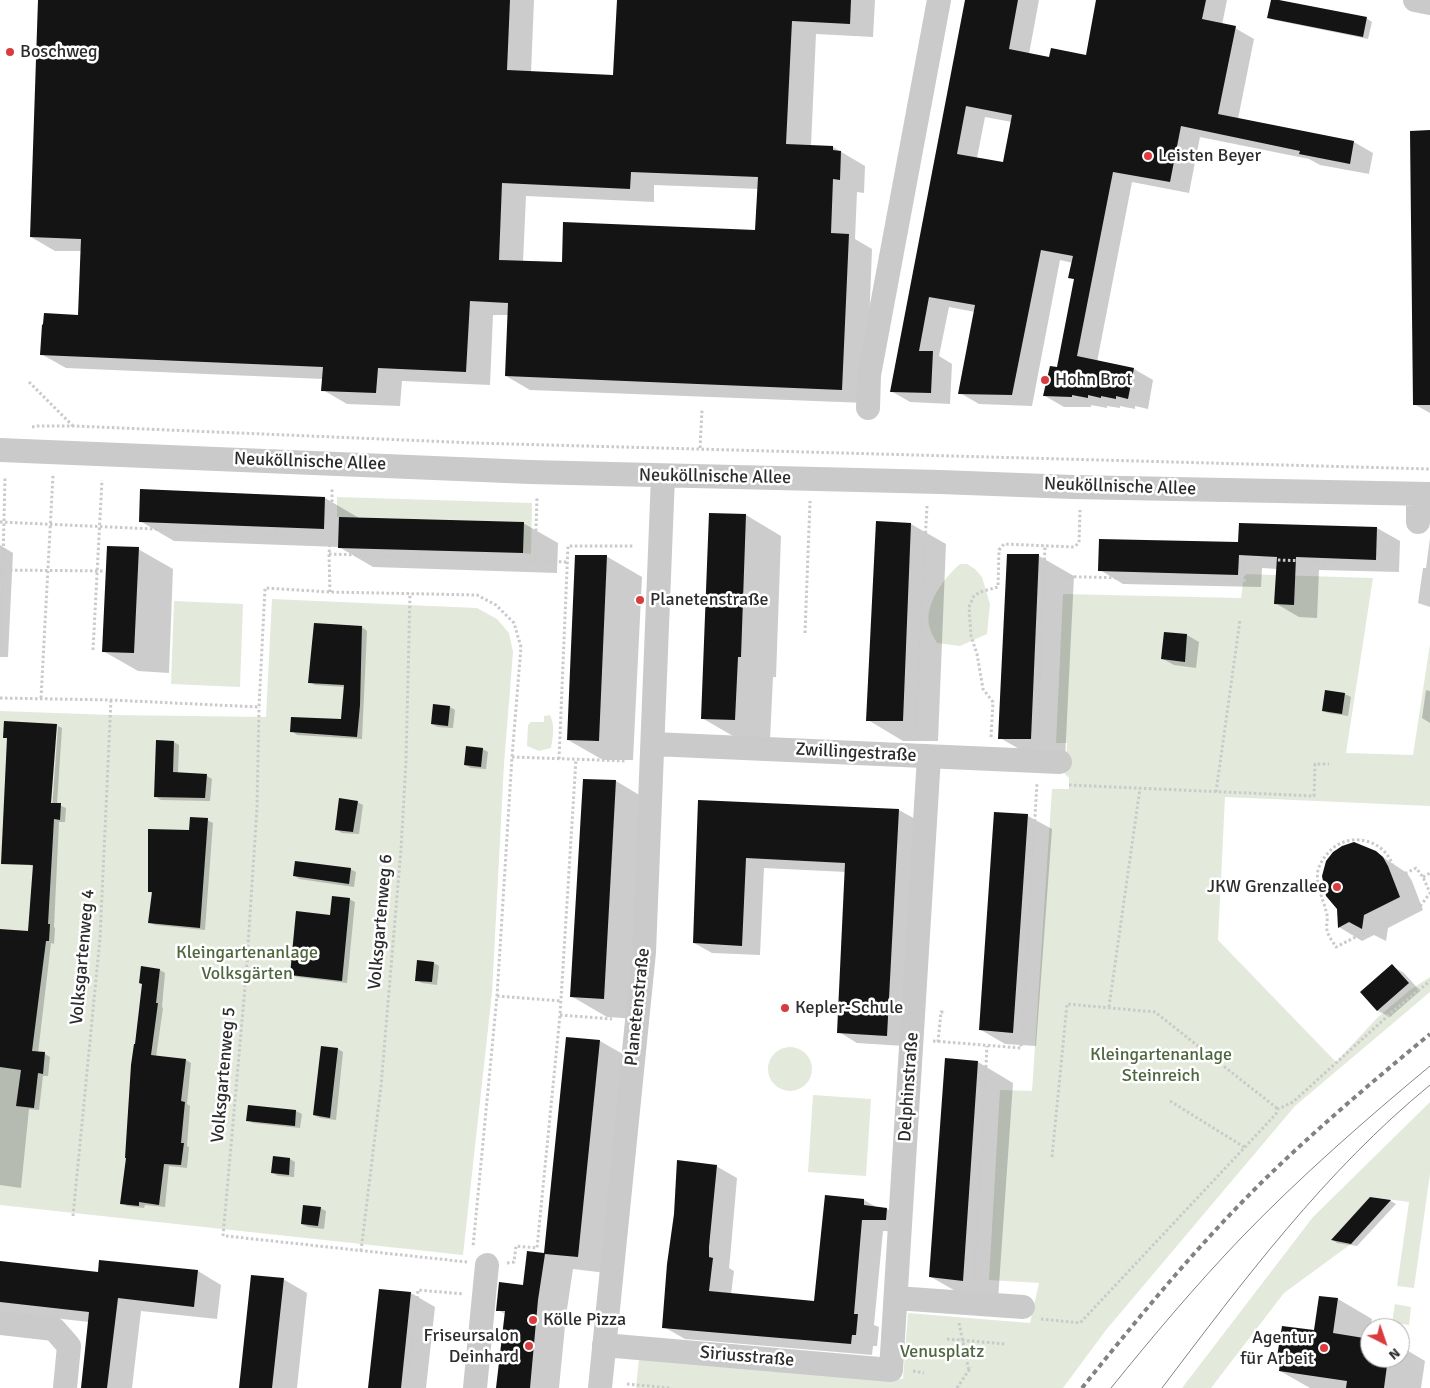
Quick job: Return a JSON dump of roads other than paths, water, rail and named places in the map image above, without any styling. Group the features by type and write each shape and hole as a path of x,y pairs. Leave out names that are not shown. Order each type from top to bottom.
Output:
{"street":[{"path":"868,408 869,375 939,0"},
{"path":"1415,0 1430,3"},
{"name":"Neuköllnische Allee","path":"0,450 663,476 1424,494"},
{"name":"Planetenstraße","path":"600,1388 644,952 663,476"},
{"path":"1418,522 1424,494"},
{"name":"Zwillingestraße","path":"653,744 1060,762"},
{"name":"Delphinstraße","path":"891,1370 929,757"},
{"path":"475,1388 484,1296 477,1260"},
{"path":"896,1298 1027,1312"},
{"path":"0,1323 54,1330 69,1346 65,1388"},
{"name":"Siriusstraße","path":"604,1345 891,1370"}],"tram line":[{"path":"1111,1388 1191,1292 1264,1214 1334,1149 1430,1066"},
{"path":"1162,1388 1223,1308 1320,1190 1392,1118 1430,1085"}],"railway":[{"path":"1082,1388 1169,1282 1238,1206 1323,1125 1430,1034"}],"place":[{"name":"Boschweg","path":"10,52"},
{"name":"Leisten Beyer","path":"1148,156"},
{"name":"Hohn Brot","path":"1045,380"},
{"name":"Planetenstraße","path":"640,600"},
{"name":"JKW Grenzallee","path":"1337,887"},
{"name":"Kepler-Schule","path":"785,1008"},
{"name":"Kölle Pizza","path":"533,1320"},
{"name":"Friseursalon Deinhard","path":"529,1346"},
{"name":"Agentur für Arbeit","path":"1324,1348"}],"park label":[{"name":"Kleingartenanlage Volksgärten","path":"247,963"},
{"name":"Kleingartenanlage Steinreich","path":"1161,1065"},
{"name":"Venusplatz","path":"942,1352"}]}
